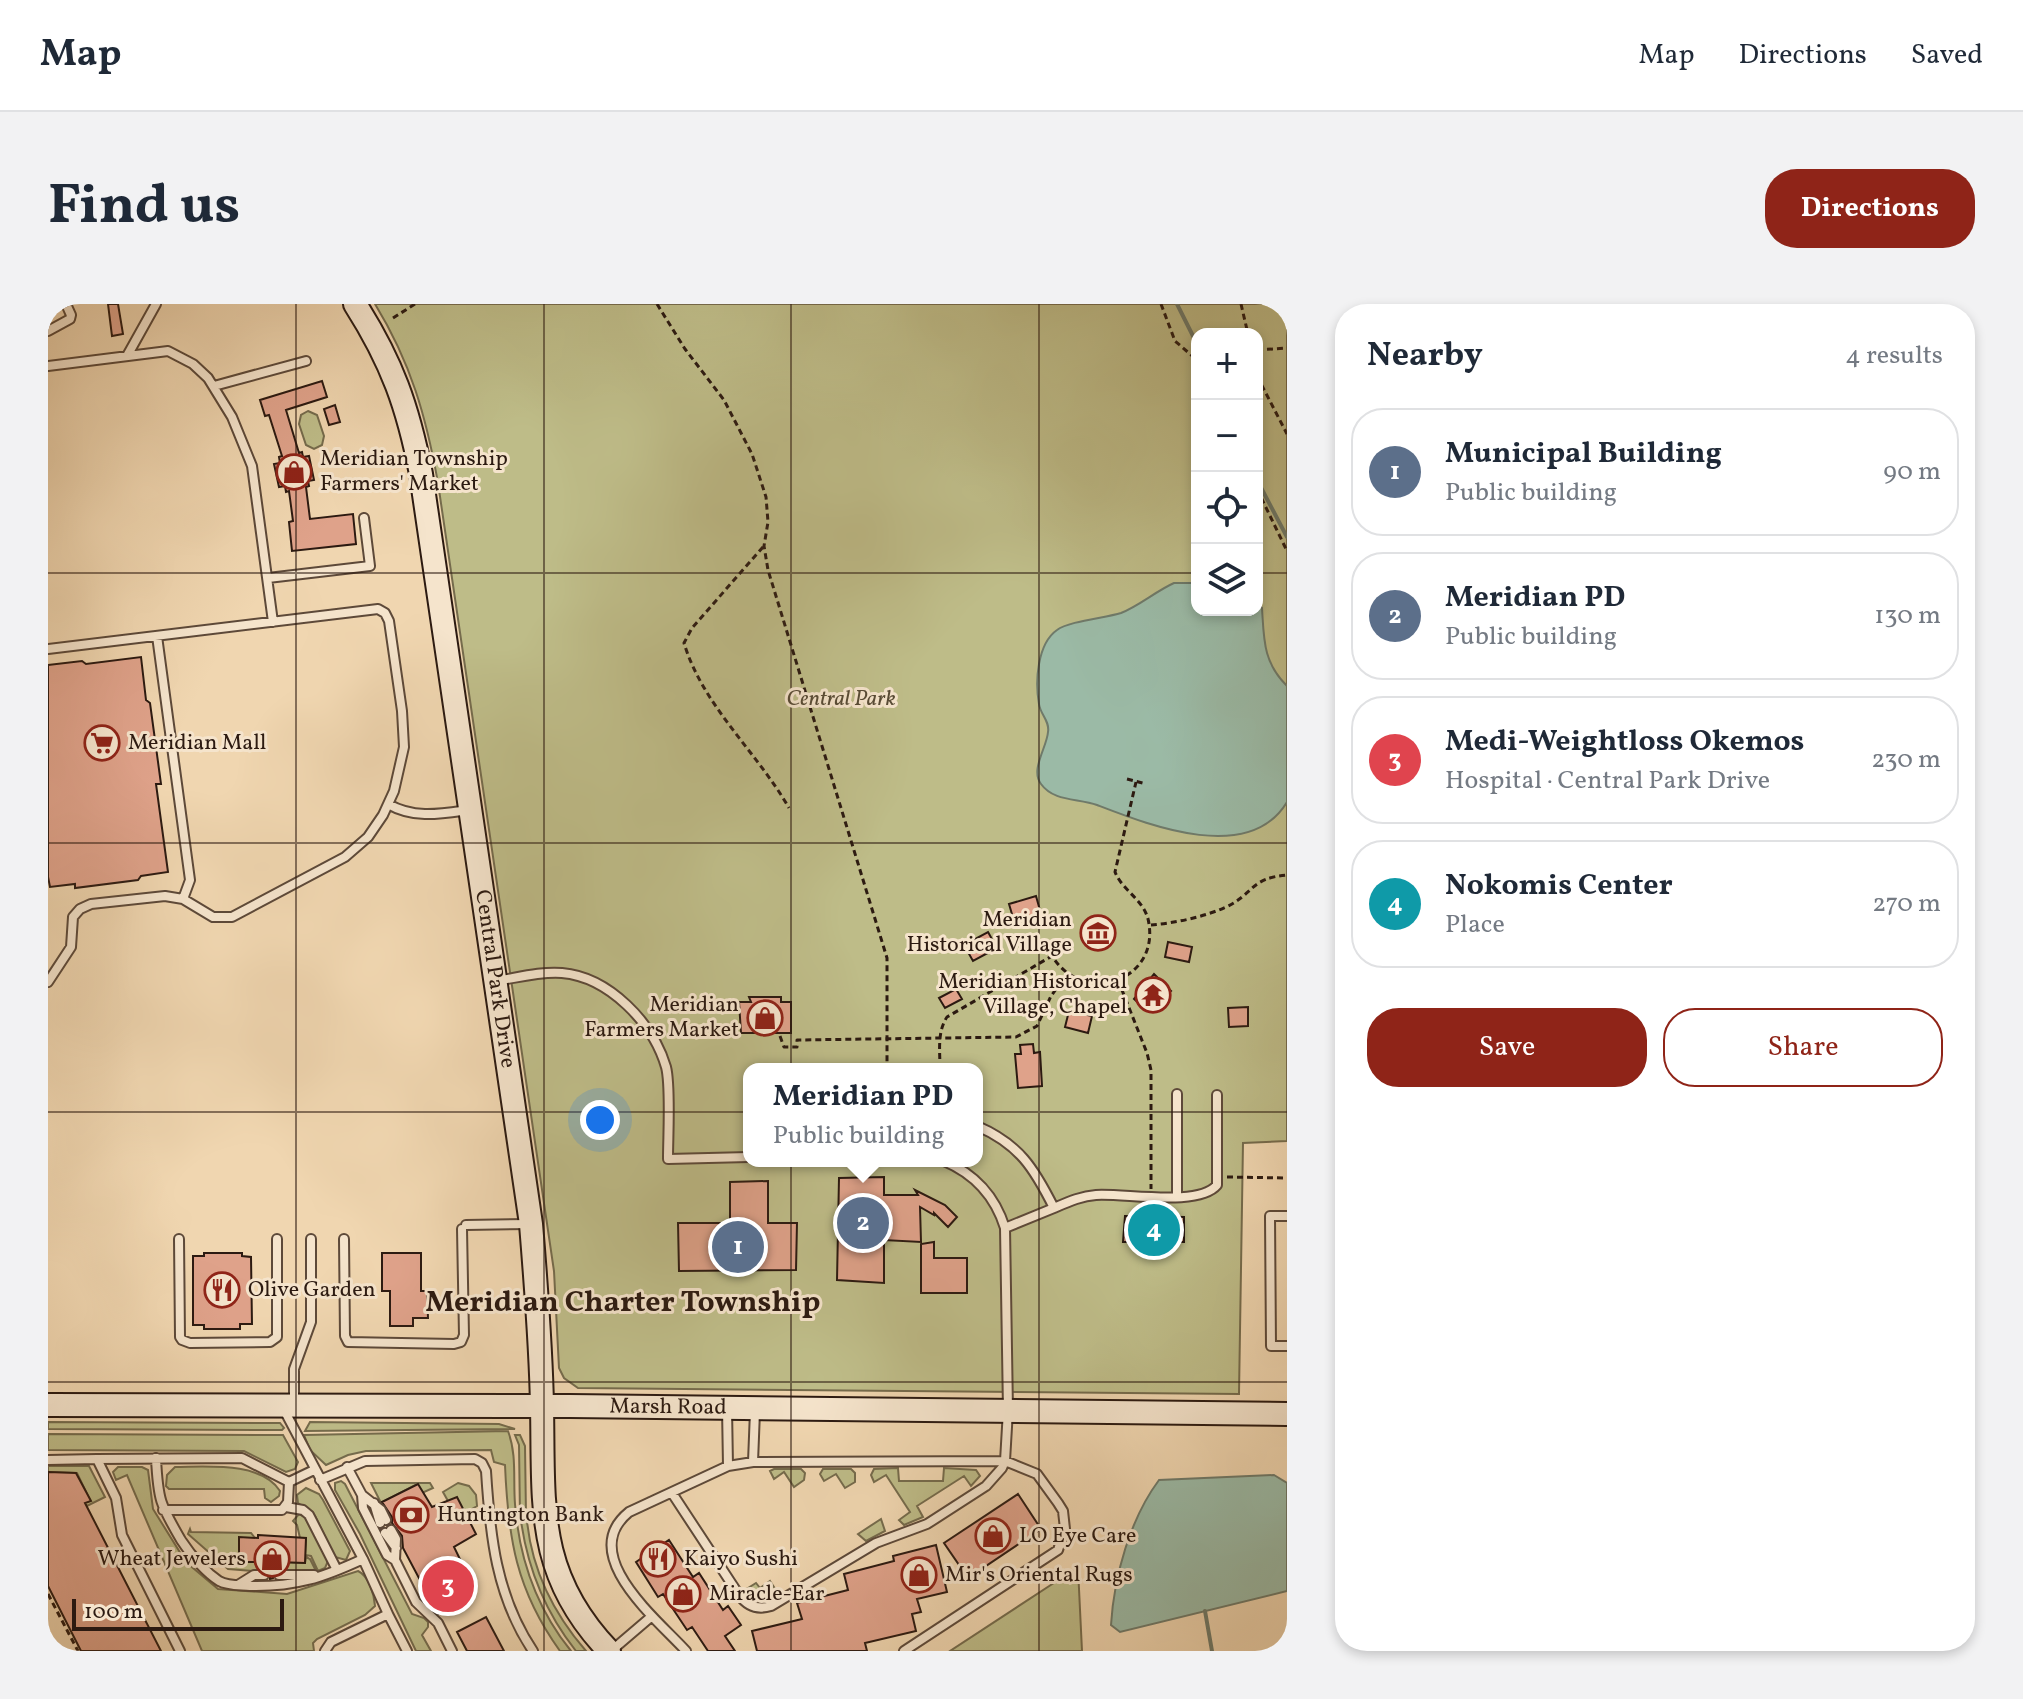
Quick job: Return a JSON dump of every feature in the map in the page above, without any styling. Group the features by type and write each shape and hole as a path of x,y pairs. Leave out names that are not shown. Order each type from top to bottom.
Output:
{"street":[{"name":"Central Park Drive","path":"355,304 396,377 411,421 421,474 531,1224 537,1295 544,1507 550,1550 573,1607 610,1651"},
{"name":"Marsh Road","path":"48,1405 727,1407 1287,1414"}],"lane":[{"path":"48,331 70,319 66,304"},
{"path":"127,356 156,304"},
{"path":"48,366 168,351 193,364 214,386 239,430 252,466 273,622"},
{"path":"214,386 306,361"},
{"path":"268,578 370,566 364,518"},
{"path":"48,649 374,608 388,616 404,729 402,762 388,804 368,837 345,857 239,914 224,918 213,917 183,899 156,896 91,904 80,909 71,923 71,947 48,982"},
{"path":"157,636 190,880 183,899"},
{"path":"388,804 422,815 469,810"},
{"path":"494,982 559,972 593,981 617,997 644,1024 667,1068 668,1159 743,1157"},
{"path":"1177,1094 1177,1196"},
{"path":"1005,1228 1092,1195 1177,1196 1204,1195 1212,1191 1217,1185 1217,1095"},
{"path":"983,1129 1002,1137 1026,1159 1054,1208"},
{"path":"672,1493 739,1595 749,1605 766,1607 876,1543 927,1524 992,1481 1005,1461 1008,1410 1005,1228 994,1200 980,1183 958,1167"},
{"path":"1287,1216 1270,1216 1271,1346 1287,1346"},
{"path":"344,1239 345,1336 348,1342 458,1344 464,1335 464,1227 531,1224"},
{"path":"179,1239 180,1337 190,1343 270,1342 277,1337 277,1239"},
{"path":"311,1239 311,1322 294,1369 288,1406 314,1470 363,1559 407,1651"},
{"path":"727,1407 728,1466"},
{"path":"753,1462 755,1408"},
{"path":"156,1458 163,1510 198,1562 217,1580 237,1585 281,1587 363,1559"},
{"path":"48,1460 242,1458 289,1482"},
{"path":"97,1459 116,1498 122,1535 180,1651"},
{"path":"320,1480 369,1461 475,1459 482,1463 486,1471 490,1529 498,1572 511,1611 533,1651"},
{"path":"686,1651 622,1579 612,1556 611,1541 619,1522 629,1512 728,1466 753,1462 1005,1461 1037,1474 1058,1503 1065,1520 1062,1544 1054,1555 904,1651"},
{"path":"347,1467 362,1495 363,1508 387,1555 395,1560"},
{"path":"289,1482 314,1470"},
{"path":"286,1507 289,1482"},
{"path":"362,1495 374,1503 383,1521"},
{"path":"163,1510 278,1510 286,1507 303,1510 309,1515 337,1570"},
{"path":"388,1531 396,1548 395,1560 416,1602 438,1623 452,1651"},
{"path":"237,1585 254,1575 264,1575"},
{"path":"279,1575 322,1575"},
{"path":"325,1651 331,1642 388,1614"},
{"path":"610,1651 652,1616"},
{"path":"48,1644 52,1651"}],"path":[{"path":"393,318 415,304"},
{"path":"657,304 685,349 724,400 743,433 766,497 768,522 764,546 774,588 887,958 887,1063"},
{"path":"1161,304 1175,341 1191,355"},
{"path":"1241,304 1247,328"},
{"path":"1263,350 1287,348"},
{"path":"1263,388 1287,434"},
{"path":"1263,501 1287,551"},
{"path":"764,546 692,628 684,643 698,678 789,808"},
{"path":"1127,779 1146,784"},
{"path":"940,1063 939,1040 942,1024 947,1017 1052,956 1067,974 1091,983 1118,980 1144,958 1150,940 1150,925 1142,905 1115,872 1136,782"},
{"path":"1150,925 1225,907 1257,883 1287,875"},
{"path":"780,1036 784,1047 797,1047 797,1040 1016,1037 1032,1031 1067,974"},
{"path":"1118,980 1151,1070 1151,1196"},
{"path":"1217,1177 1287,1178"},
{"path":"48,1594 78,1651"}],"green space":[{"name":"Central Park","path":"375,304 1287,304 1287,1141 1243,1143 1239,1394 578,1388 564,1378 559,1368 554,1271 438,483 428,435 408,369"},
{"path":"308,411 317,415 324,436 322,445 314,449 306,445 299,424 301,415"},
{"path":"48,1422 280,1423 284,1428 48,1429"},
{"path":"310,1422 499,1424 515,1429 305,1431"},
{"path":"508,1431 514,1458 517,1524 526,1563 548,1618 571,1651 560,1651 524,1585 512,1540 505,1465 494,1462 491,1450 366,1451 326,1465 310,1450 304,1435"},
{"path":"48,1434 283,1435 298,1462 295,1469 286,1472 244,1451 48,1450"},
{"path":"515,1435 520,1435 525,1446 526,1516 520,1516 519,1445"},
{"path":"48,1466 89,1466 105,1497 87,1506 85,1503 90,1500 77,1473 48,1472"},
{"path":"118,1467 148,1470 153,1509 186,1562 218,1589 287,1594 358,1571 368,1581 375,1606 365,1615 317,1639 313,1643 314,1651 202,1651 127,1475 116,1480 113,1472"},
{"path":"175,1467 246,1470 271,1481 280,1491 279,1496 271,1502 265,1498 264,1489 169,1489 166,1486 167,1475"},
{"path":"898,1468 899,1481 943,1481 944,1468 976,1470 980,1476 971,1486 964,1476 917,1506 923,1517 904,1525 899,1520 910,1512 886,1475 874,1482 871,1475 874,1469"},
{"path":"801,1469 805,1473 804,1480 794,1487 784,1472 774,1479 770,1471"},
{"path":"823,1469 851,1469 855,1473 855,1482 845,1488 836,1474 824,1481 820,1474"},
{"path":"341,1481 412,1614 428,1622 422,1635 431,1651 416,1651 360,1534 335,1490 335,1483"},
{"path":"371,1483 430,1483 433,1488 422,1493 417,1484 381,1503"},
{"path":"458,1483 469,1486 476,1495 477,1506 465,1513 448,1501 443,1492"},
{"path":"306,1488 319,1494 323,1500 350,1551 346,1560 335,1557 315,1516 298,1503 297,1495"},
{"path":"299,1514 305,1517 328,1561 325,1568 318,1571 311,1556 305,1555 306,1539 300,1538 293,1521"},
{"path":"881,1519 885,1531 866,1541 858,1534"},
{"path":"521,1521 527,1521 534,1557 546,1590 564,1622 586,1651 576,1651 547,1606 533,1573"},
{"path":"190,1529 191,1532 251,1533 255,1538 239,1538 239,1562 264,1562 264,1572 228,1569 188,1534"},
{"path":"306,1557 316,1571 279,1572 279,1562 305,1563"},
{"path":"1078,1568 1082,1651 950,1651 1063,1577"},
{"path":"770,1581 776,1590 770,1597 755,1597 745,1590 756,1583 760,1588"}],"shaded area":[{"path":"1174,583 1191,583 1191,616 1262,616 1269,659 1287,686 1287,802 1270,821 1249,832 1224,836 1197,835 1170,829 1090,803 1059,797 1046,790 1038,778 1038,765 1048,728 1039,704 1037,685 1041,654 1050,636 1070,624 1121,613"},
{"path":"1274,1475 1287,1483 1287,1591 1120,1632 1111,1625 1125,1549 1140,1512 1159,1480"}],"building":[{"path":"108,304 118,304 123,334 112,336"},
{"name":"Meridian Township Farmers' Market","path":"322,381 327,397 286,410 299,453 302,452 303,457 309,456 314,480 308,481 309,486 306,487 310,519 353,514 356,544 292,551 289,522 293,521 289,491 286,492 285,486 279,487 274,464 280,463 279,457 282,456 269,415 265,416 260,400"},
{"path":"335,405 340,422 329,425 324,409"},
{"name":"Meridian Mall","path":"141,657 161,784 156,784 168,872 141,876 138,880 75,888 75,884 50,887 48,665"},
{"path":"1036,896 1041,914 1014,921 1009,904"},
{"path":"988,932 997,948 973,961 964,945"},
{"path":"1168,942 1192,947 1189,962 1165,957"},
{"name":"Meridian Historical Village, Chapel","path":"1154,974 1171,991 1147,1011 1134,999"},
{"path":"956,989 962,999 945,1008 939,998"},
{"name":"Meridian Farmers Market","path":"749,997 781,997 781,1002 791,1002 791,1033 741,1033 739,1002 751,1002"},
{"path":"1248,1007 1248,1026 1229,1027 1228,1008"},
{"path":"1069,1011 1092,1016 1088,1033 1065,1027"},
{"path":"1033,1044 1034,1053 1040,1052 1042,1086 1018,1088 1015,1054 1021,1054 1020,1045"},
{"path":"884,1177 884,1195 918,1195 915,1190 945,1205 957,1217 948,1227 934,1213 920,1207 921,1242 884,1240 884,1283 837,1280 839,1178"},
{"path":"768,1181 768,1223 797,1223 796,1270 679,1271 678,1223 730,1223 730,1182"},
{"path":"1125,1216 1184,1217 1184,1242 1165,1242 1165,1248 1138,1248 1138,1242 1123,1242"},
{"path":"934,1242 934,1258 967,1258 967,1293 921,1293 921,1244"},
{"name":"Olive Garden","path":"204,1253 242,1253 242,1256 251,1257 252,1324 240,1324 240,1329 204,1329 204,1325 193,1325 193,1256 204,1256"},
{"path":"382,1253 421,1253 421,1291 427,1291 428,1318 413,1318 413,1326 390,1326 390,1291 382,1291"},
{"path":"48,1472 76,1473 91,1501 85,1503 161,1651 81,1651 48,1586"},
{"path":"418,1484 432,1507 457,1497 476,1534 454,1547 473,1586 470,1587 474,1595 438,1614 403,1548 402,1536 382,1502"},
{"name":"LO Eye Care","path":"1018,1494 1041,1529 968,1578 944,1543"},
{"name":"Wheat Jewelers","path":"258,1535 306,1538 305,1563 279,1562 279,1568 273,1571 273,1578 270,1579 264,1562 239,1562 239,1537 258,1538"},
{"path":"669,1540 693,1577 699,1573 723,1610 728,1606 741,1625 725,1636 735,1651 708,1651 692,1627 687,1630 663,1594 658,1597 636,1562"},
{"path":"936,1545 947,1592 917,1599 921,1612 912,1614 916,1631 865,1643 867,1651 757,1651 752,1631 802,1619 797,1603 848,1590 844,1574 894,1561 893,1556"},
{"path":"486,1617 504,1651 467,1651 457,1632"}],"waterway":[{"path":"1177,304 1191,332"},
{"path":"1263,491 1287,537"},
{"path":"1205,1611 1212,1651"}],"place":[{"name":"Meridian Township Farmers' Market","path":"294,472"},
{"name":"Meridian Mall","path":"102,743"},
{"name":"Meridian Historical Village","path":"1098,933"},
{"name":"Meridian Historical Village, Chapel","path":"1153,995"},
{"name":"Meridian Farmers Market","path":"765,1018"},
{"name":"Meridian PD","path":"863,1223"},
{"name":"Nokomis Center","path":"1154,1230"},
{"name":"Municipal Building","path":"738,1247"},
{"name":"Olive Garden","path":"222,1290"},
{"name":"Huntington Bank","path":"411,1515"},
{"name":"LO Eye Care","path":"993,1536"},
{"name":"Wheat Jewelers","path":"272,1559"},
{"name":"Kaiyo Sushi","path":"658,1559"},
{"name":"Mir's Oriental Rugs","path":"919,1575"},
{"name":"Medi-Weightloss Okemos","path":"448,1586"},
{"name":"Miracle-Ear","path":"683,1594"}],"district":[{"name":"Meridian Charter Township","path":"623,1303"}]}
